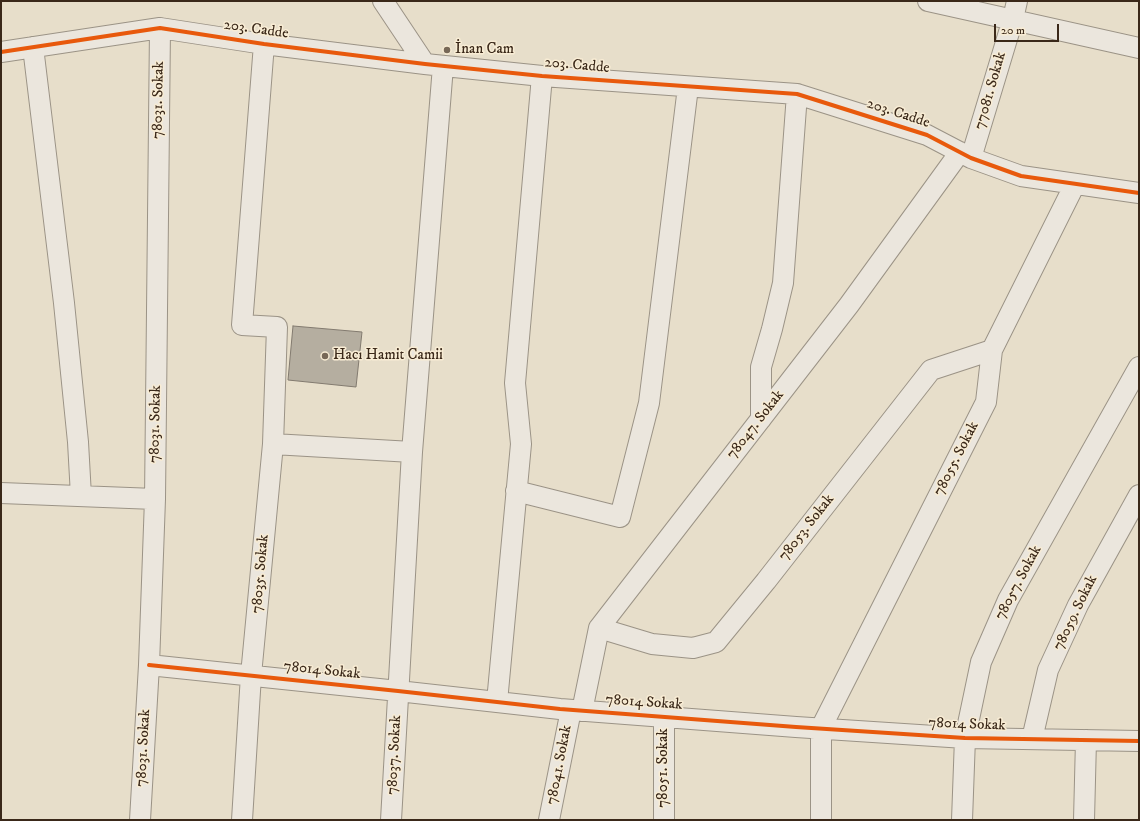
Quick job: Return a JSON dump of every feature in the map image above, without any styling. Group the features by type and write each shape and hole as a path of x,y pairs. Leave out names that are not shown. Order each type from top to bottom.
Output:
{"street":[{"path":"383,1 434,65"},
{"path":"928,1 1014,10 1139,48"},
{"name":"77081. Sokak","path":"966,155 1014,10"},
{"name":"203. Cadde","path":"1,52 160,28 264,44 434,65 542,76 797,94 927,135 966,155 1021,176 1139,193"},
{"name":"78031. Sokak","path":"140,820 149,665 155,499 160,28"},
{"name":"78035. Sokak","path":"242,820 251,675 273,444 277,327 242,325 264,44"},
{"path":"33,47 64,303 78,442 81,496"},
{"name":"78037. Sokak","path":"391,820 434,65"},
{"path":"497,702 521,444 515,383 542,76"},
{"path":"516,490 620,517 649,402 688,87"},
{"path":"761,419 761,367 783,283 797,94"},
{"name":"78047. Sokak","path":"576,710 599,628 966,155"},
{"name":"78055. Sokak","path":"821,728 986,402 992,350 1075,184"},
{"name":"78053. Sokak","path":"599,628 652,644 693,648 716,642 766,581 931,370 992,350"},
{"name":"78057. Sokak","path":"962,820 965,738 981,662 1008,600 1139,367"},
{"path":"273,444 412,452"},
{"path":"1,493 155,499"},
{"name":"78059. Sokak","path":"1032,739 1048,670 1078,605 1139,495"},
{"name":"78014 Sokak","path":"149,665 576,710 664,717 965,738 1139,741"},
{"name":"78041. Sokak","path":"549,820 576,710"},
{"name":"78051. Sokak","path":"664,717 664,820"},
{"path":"821,728 821,820"},
{"path":"1084,820 1086,740"}],"building":[{"name":"Hacı Hamit Camii","path":"293,326 362,332 356,387 288,380"}],"cycle path":[{"path":"1,52 160,28 264,44 425,64 542,76 797,94 927,135 971,158 1021,176 1139,193"},
{"path":"149,665 560,709 965,738 1139,741"}],"place":[{"name":"İnan Cam","path":"447,50"},
{"name":"Hacı Hamit Camii","path":"325,356"}]}
